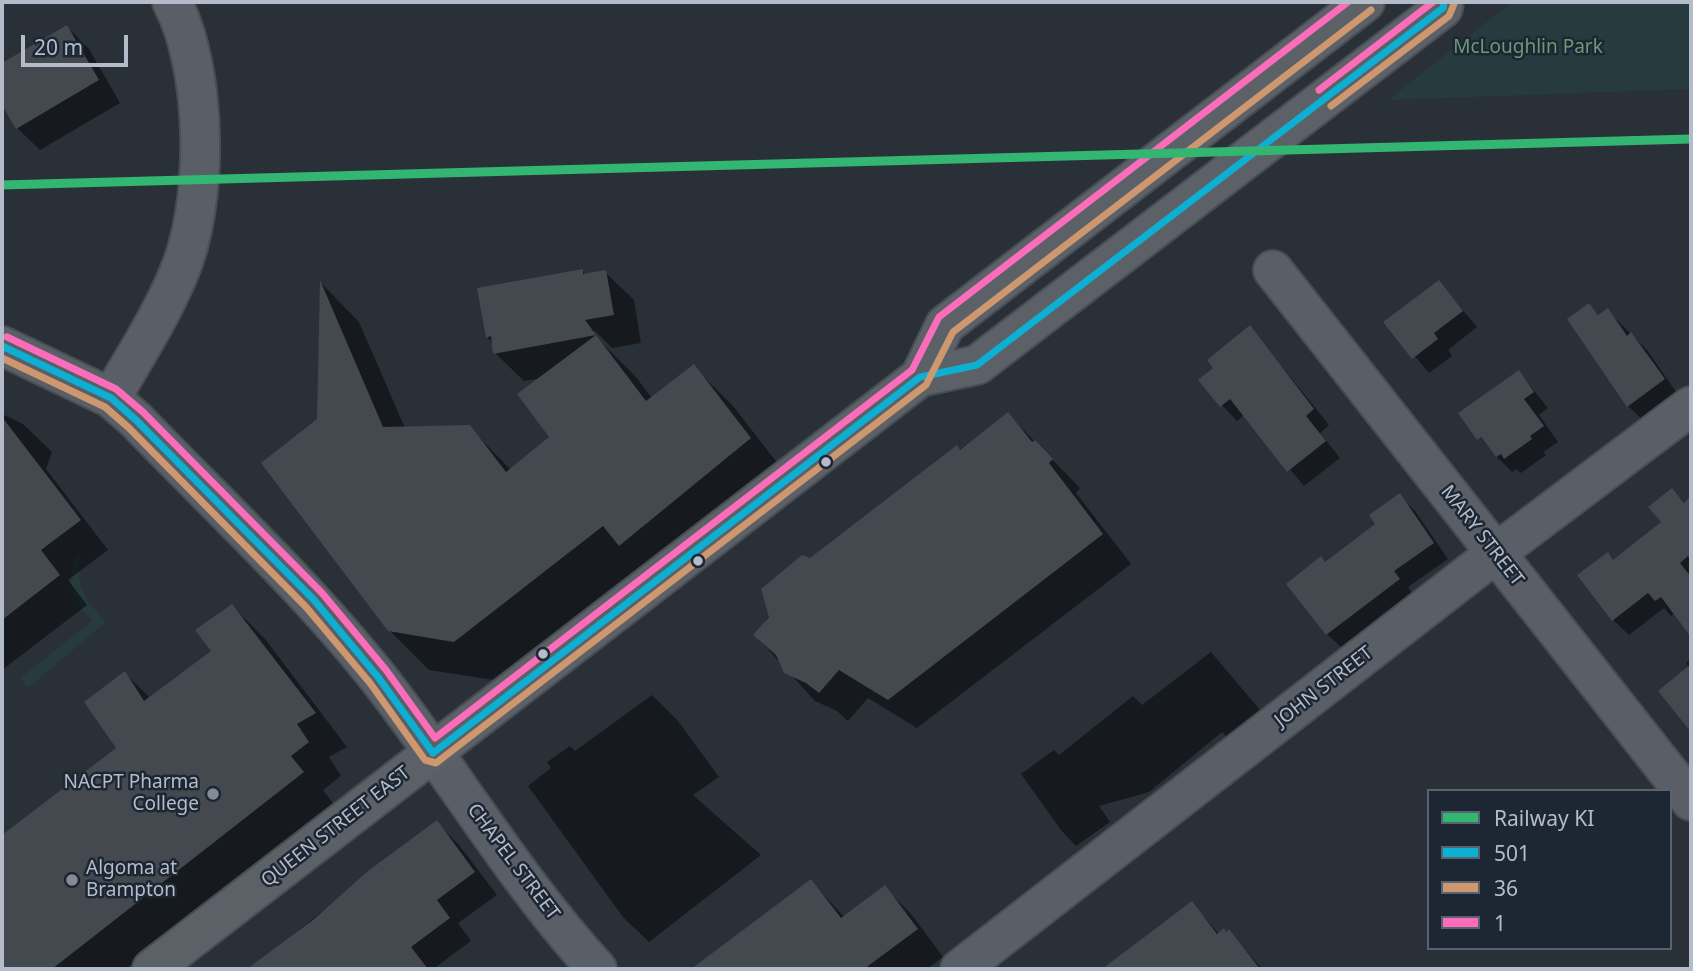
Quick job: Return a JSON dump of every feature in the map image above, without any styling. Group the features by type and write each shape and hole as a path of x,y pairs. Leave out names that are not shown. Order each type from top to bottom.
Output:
{"main road":[{"name":"QUEEN STREET EAST","path":"920,377 945,325 1365,2"},
{"name":"QUEEN STREET EAST","path":"152,969 920,377 977,365 1443,8 1444,2"}],"street":[{"path":"111,398 179,273 195,208 200,158 196,84 172,2"},
{"name":"MARY STREET","path":"1273,270 1691,802"},
{"name":"CHAPEL STREET","path":"2,346 111,398 314,600 378,677 556,920 597,969"},
{"name":"JOHN STREET","path":"960,969 1496,553 1691,406"}],"green space":[{"name":"McLoughlin Park","path":"1512,2 1691,2 1691,89 1388,100"},
{"path":"81,553 80,584 86,598 106,622 28,688 20,678 92,621 77,600 72,586 74,559"}],"building":[{"path":"67,25 99,80 16,129 2,105 2,63"},
{"path":"583,269 583,274 606,270 614,315 585,320 596,335 493,354 491,336 486,338 477,288"},
{"path":"320,280 383,427 470,425 506,472 549,437 517,394 596,335 646,401 694,364 751,438 619,546 603,526 454,642 388,631 261,463 317,419"},
{"path":"1439,280 1463,311 1434,333 1438,339 1412,359 1383,322"},
{"path":"1589,303 1598,315 1608,308 1627,336 1631,332 1665,379 1627,407 1567,319"},
{"path":"1250,325 1314,409 1306,416 1326,441 1287,472 1230,399 1220,407 1198,380 1213,368 1207,360"},
{"path":"1519,370 1534,392 1524,399 1544,426 1530,436 1532,439 1504,459 1501,454 1496,457 1481,437 1477,440 1458,413"},
{"path":"1008,412 1032,442 1035,440 1053,459 1049,463 1103,534 888,700 839,670 819,693 806,683 784,673 776,655 753,635 769,617 761,589 802,555 810,558 957,445 960,450"},
{"path":"2,417 81,520 41,550 60,575 2,620"},
{"path":"1672,488 1684,503 1691,496 1691,560 1688,556 1680,563 1691,577 1691,637 1661,597 1655,601 1648,593 1612,621 1577,575 1608,552 1613,560 1661,522 1648,507"},
{"path":"1400,493 1434,543 1394,571 1400,579 1326,635 1286,584 1321,556 1325,562 1375,524 1369,515"},
{"path":"232,604 316,713 297,724 309,742 291,756 304,772 52,969 2,969 2,835 116,748 84,702 125,671 144,701 211,651 195,630"},
{"path":"1691,664 1691,732 1658,691"},
{"path":"437,820 475,872 437,900 450,918 411,947 428,969 247,969 314,919 368,871"},
{"path":"811,879 841,918 885,885 918,929 864,969 691,969"},
{"path":"1192,901 1217,934 1224,928 1226,932 1229,929 1260,969 1102,969"}],"rail line":[{"name":"KI","path":"2,185 1691,139"}],"transit line":[{"name":"1","path":"7,337 116,389 143,412 322,593 386,670 435,738 912,370 939,317 1348,2"},
{"name":"1","path":"1319,90 1433,2"},
{"name":"501","path":"433,753 920,377 977,365 1443,8 1444,2"},
{"name":"36","path":"1331,106 1449,16 1454,4"},
{"name":"36","path":"2,358 105,407 129,428 306,607 370,683 425,760 436,763 926,385 953,332 1371,10"},
{"name":"501","path":"2,346 111,398 136,420 314,600 378,677 433,753"}],"place":[{"name":"NACPT Pharma College","path":"213,794"},
{"name":"Algoma at Brampton","path":"72,880"}]}
